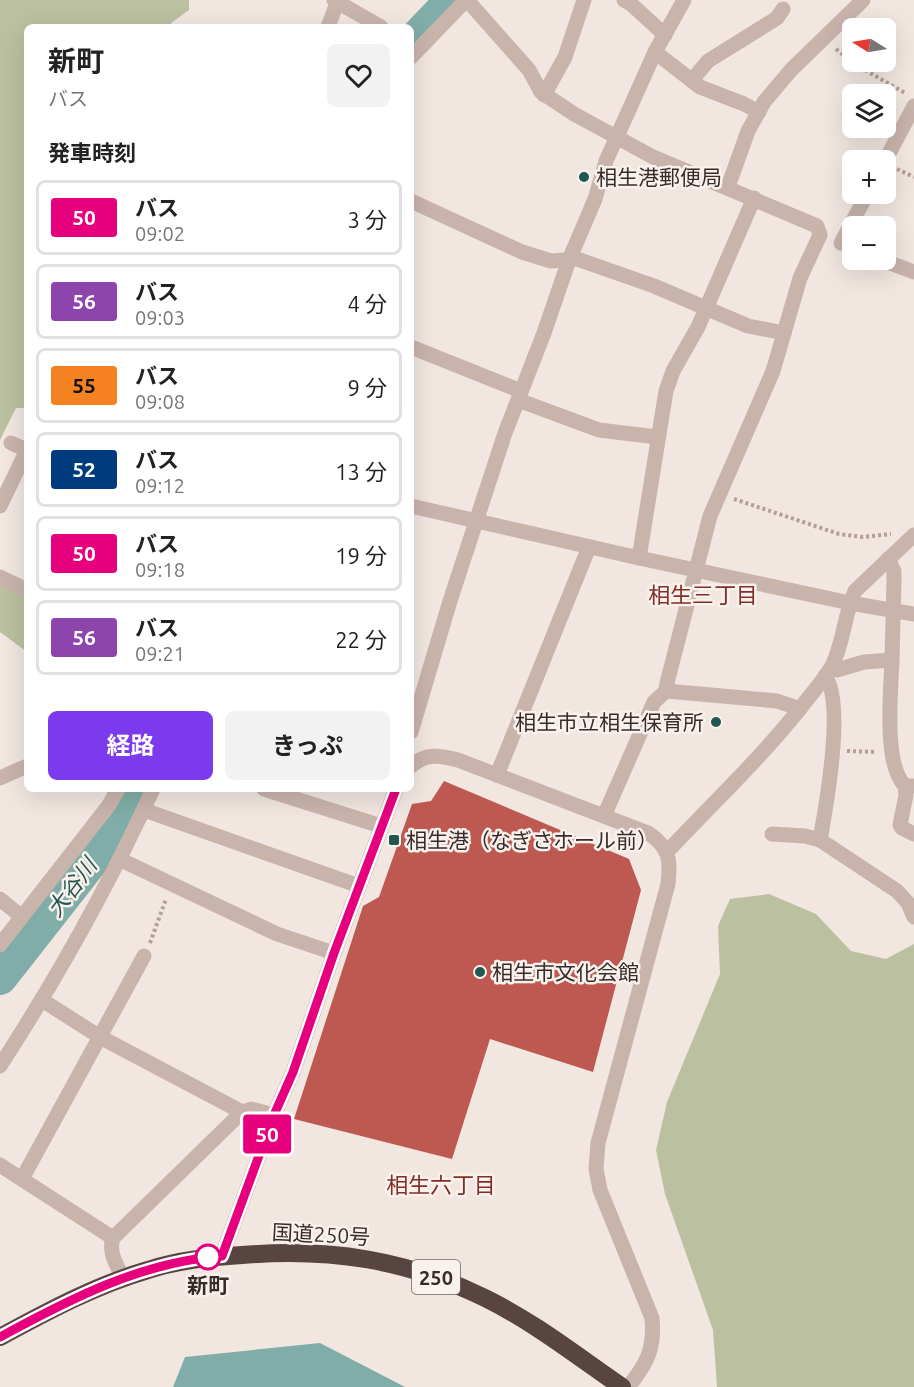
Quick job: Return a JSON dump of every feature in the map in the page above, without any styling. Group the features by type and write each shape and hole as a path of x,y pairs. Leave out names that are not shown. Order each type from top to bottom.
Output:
{"highway":[{"name":"国道250号","path":"0,1337 84,1293 123,1278 174,1263 201,1258 270,1252 313,1252 372,1259 404,1266 445,1280 509,1311 622,1387"}],"street":[{"path":"414,54 467,0 529,70 544,95 617,139 653,157 817,226 820,235 800,278 773,371 710,516 666,691 654,702 604,816"},
{"path":"544,95 565,57 584,0"},
{"path":"624,0 665,35"},
{"path":"415,699 519,396 569,260 595,199 606,161 655,52 684,0"},
{"path":"728,187 748,131 764,102 791,70 863,0"},
{"path":"329,24 336,1 376,24"},
{"path":"692,80 708,61 777,18 783,9"},
{"path":"655,52 700,87 759,112"},
{"path":"890,150 914,106"},
{"path":"639,558 657,437 669,381 698,327 754,198"},
{"path":"414,202 522,252 551,261 577,259 654,285 748,326 784,333"},
{"path":"820,235 842,243"},
{"path":"896,265 914,272"},
{"path":"414,348 598,430 657,437"},
{"path":"11,443 24,449"},
{"path":"0,506 24,456"},
{"path":"414,507 478,519 639,558 850,603 914,614"},
{"path":"667,852 771,744 798,711 829,671 838,652 855,591 911,538"},
{"path":"496,775 589,547"},
{"path":"888,559 894,571 890,733 899,780 909,786 900,825 914,834"},
{"path":"0,577 24,589"},
{"path":"829,671 864,662 892,660"},
{"path":"820,840 827,804 834,719 829,671"},
{"path":"666,691 777,701 792,706 798,711"},
{"path":"414,763 426,756 436,755 458,760 648,833 660,842 667,852 670,861 668,884 598,1143 596,1169 600,1190 652,1318 654,1336 650,1351 643,1369 628,1387"},
{"path":"0,778 24,767"},
{"path":"0,945 109,805 116,792"},
{"path":"0,1066 42,1000 119,860 152,792"},
{"path":"273,792 381,826"},
{"path":"222,1256 274,1115 293,1072 334,953 395,792"},
{"path":"144,810 359,886"},
{"path":"772,834 805,836 820,840 897,891 908,903 914,917"},
{"path":"119,860 277,934 334,953"},
{"path":"0,899 22,917"},
{"path":"22,1179 144,956"},
{"path":"42,1000 100,1037 242,1112"},
{"path":"123,1278 111,1253 113,1238 242,1112 251,1109 274,1115"},
{"path":"0,1165 113,1238"}],"path":[{"path":"825,38 852,63 914,98"},
{"path":"719,494 839,534 863,537 893,533 904,538 911,538"},
{"path":"831,750 861,753 892,751"},
{"path":"144,956 172,885"}],"green space":[{"path":"0,0 189,0 189,10 171,24 24,24 24,408 16,408 0,440"},
{"path":"0,582 24,593 24,650 0,632"},
{"path":"769,894 816,914 851,951 886,959 914,944 914,1387 717,1387 713,1330 665,1194 656,1150 667,1102 720,974 718,926 730,899"}],"water":[{"path":"320,1343 405,1387 173,1387 185,1357"}],"building":[{"name":"相生市文化会館","path":"444,781 629,859 641,890 593,1072 490,1039 452,1159 294,1119 363,906 379,897 412,804 431,801"}],"waterway":[{"name":"大谷川","path":"414,40 452,0"},
{"name":"大谷川","path":"0,978 95,857 131,792"}],"bus line":[{"name":"50","path":"0,1337 84,1293 123,1278 174,1263 222,1256 274,1115 293,1072 334,953 394,792"}],"place":[{"name":"相生港郵便局","path":"584,177"},
{"name":"相生市立相生保育所","path":"716,722"},
{"name":"相生港（なぎさホール前）","path":"394,840"},
{"name":"相生市文化会館","path":"480,972"},
{"name":"新町","path":"208,1257"}],"district":[{"name":"相生三丁目","path":"703,594"},
{"name":"相生六丁目","path":"441,1184"}]}
